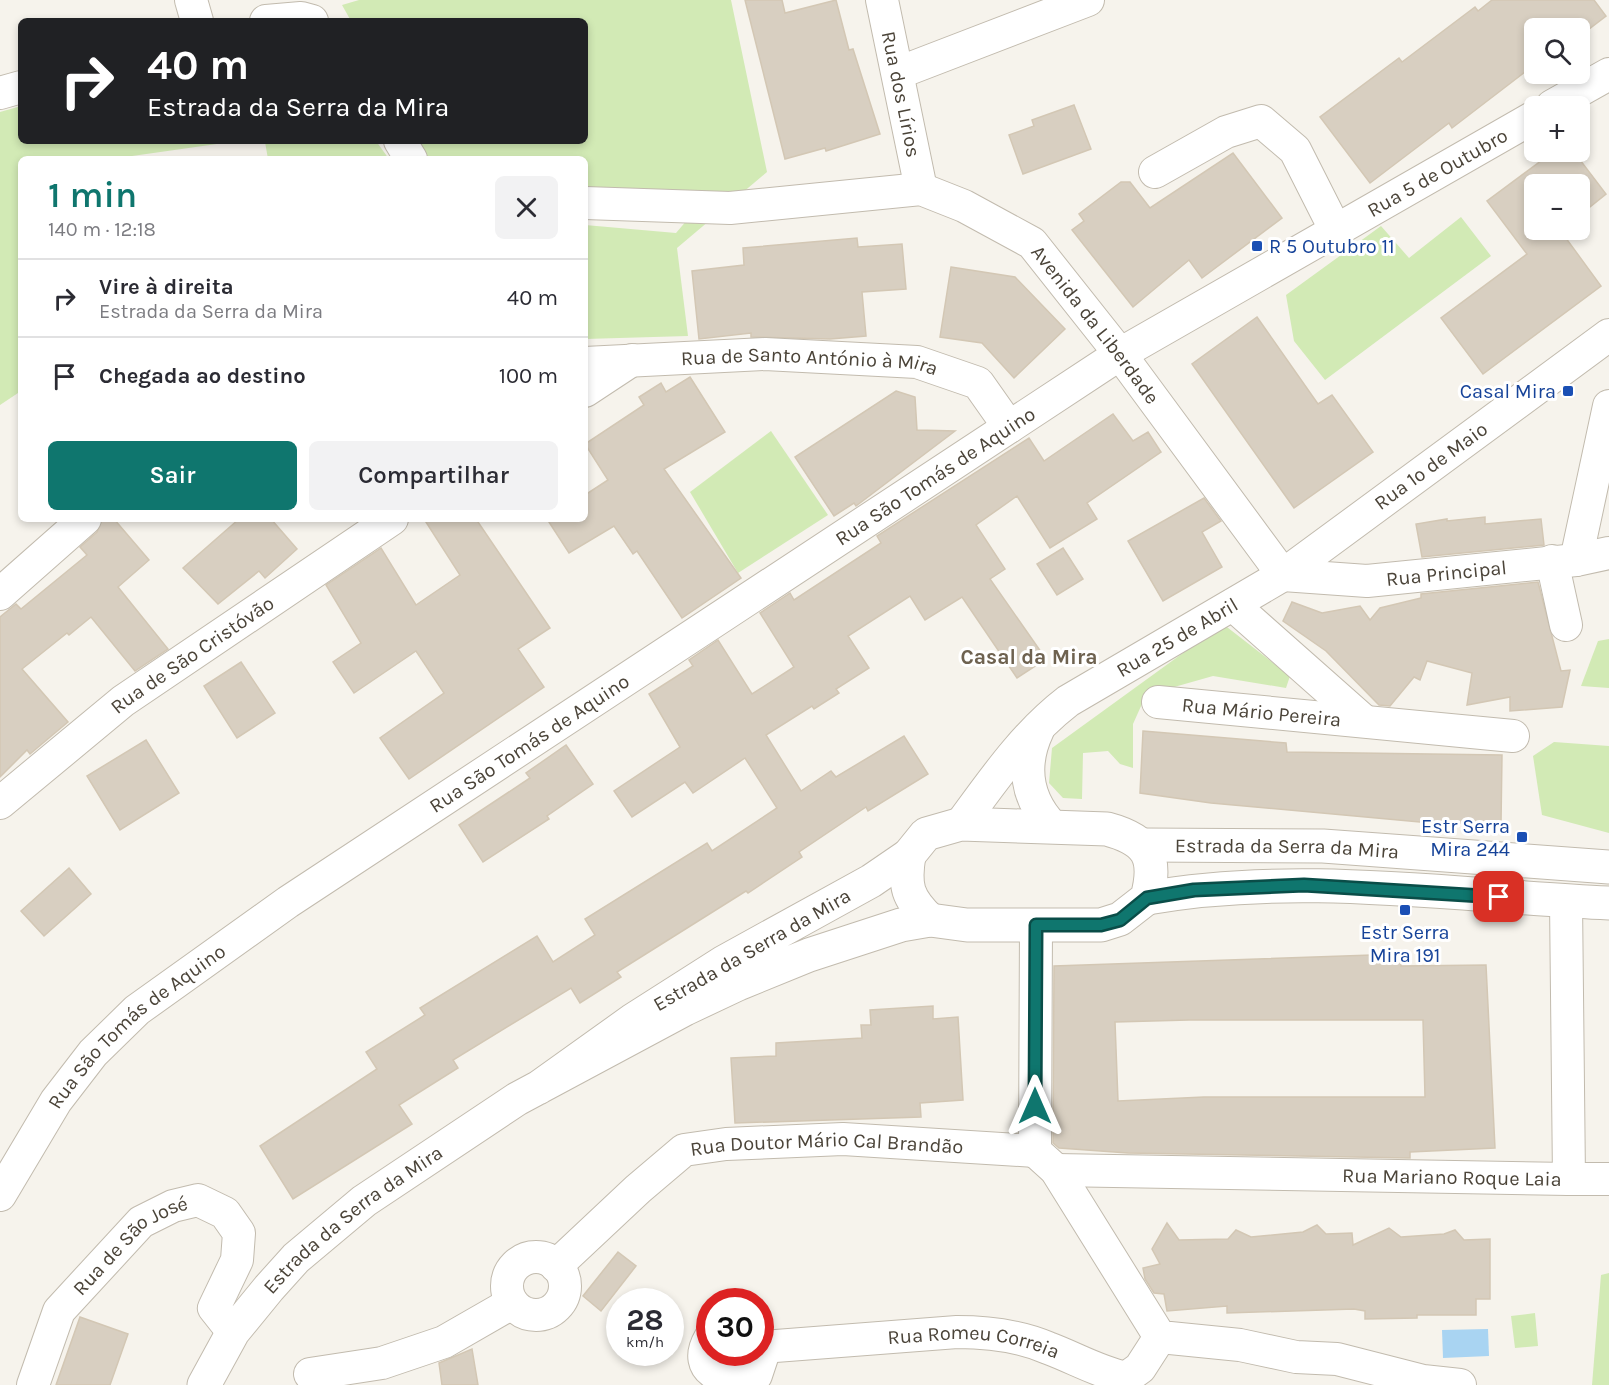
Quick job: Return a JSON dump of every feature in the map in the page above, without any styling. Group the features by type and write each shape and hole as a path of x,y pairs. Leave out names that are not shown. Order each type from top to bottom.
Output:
{"street":[{"path":"191,0 196,18"},
{"name":"Rua dos Lírios","path":"882,0 921,189"},
{"path":"898,73 1088,0"},
{"path":"1570,96 1609,74"},
{"path":"0,93 18,88"},
{"path":"1155,172 1226,132 1261,121 1295,150 1336,231"},
{"name":"Rua 5 de Outubro","path":"1120,354 1524,123"},
{"name":"Avenida da Liberdade","path":"588,203 730,208 921,189 964,206 1032,243 1120,354 1283,575"},
{"name":"Rua 1º de Maio","path":"1283,575 1609,335"},
{"name":"Rua de Santo António à Mira","path":"588,363 765,354 917,362 978,383 1009,427"},
{"name":"Rua São Tomás de Aquino","path":"0,1196 56,1101 93,1053 137,1010 288,902 1120,354"},
{"path":"588,389 633,360"},
{"path":"1566,625 1564,561 1609,406"},
{"path":"0,594 82,522"},
{"name":"Rua de São Cristóvão","path":"0,802 123,700 388,522"},
{"name":"Rua Principal","path":"1283,575 1367,581 1564,561 1609,553"},
{"name":"Rua 25 de Abril","path":"961,824 1019,745 1042,720 1068,701 1283,575"},
{"name":"Rua Mário Pereira","path":"1233,605 1364,721"},
{"name":"Rua Mário Pereira","path":"1158,702 1513,736"},
{"path":"1042,720 1032,743 1029,783 1037,811 1053,827"},
{"name":"Estrada da Serra da Mira","path":"204,1385 233,1332 296,1258 364,1201 538,1088 633,1020 715,968 854,891 909,855 926,834 961,824 1107,829 1130,835 1143,845 1151,868 1147,898"},
{"name":"Estrada da Serra da Mira","path":"1143,845 1323,846 1609,867"},
{"path":"909,855 905,880 914,904 930,920"},
{"name":"Estrada da Serra da Mira","path":"538,1088 738,984 857,938 901,924 930,920 967,924 1101,925 1120,920 1147,898 1194,890 1304,885 1609,903"},
{"name":"Rua Mariano Roque Laia","path":"1045,1161 1569,1179 1566,901"},
{"path":"1036,925 1045,1161 1160,1337 1240,1345 1296,1357 1337,1359 1423,1381 1460,1385"},
{"name":"Rua Doutor Mário Cal Brandão","path":"556,1266 638,1189 684,1150 726,1144 843,1139 1045,1161"},
{"path":"1569,1179 1609,1179"},
{"name":"Rua de São José","path":"33,1385 59,1311 141,1222 173,1206 198,1200 225,1213 239,1233 237,1260 214,1308 233,1332"},
{"path":"530,1258 539,1258 556,1266 561,1274 564,1292 554,1308 537,1315 527,1314 512,1303 507,1285 514,1268 530,1258"},
{"path":"310,1374 382,1363 444,1342 512,1303"},
{"name":"Rua Romeu Correia","path":"774,1345 986,1332 1047,1347 1105,1374 1126,1378 1140,1368 1160,1337"},
{"name":"Rua Romeu Correia","path":"706,1380 729,1385 748,1381 760,1366"}],"green space":[{"path":"359,0 731,0 767,172 677,248 688,336 588,339 588,225 676,233 705,199 588,189 588,156 427,156 421,144 588,144 588,18 349,18 342,5"},
{"path":"18,107 18,144 217,144 132,156 18,156 18,393 0,405 0,112"},
{"path":"265,144 378,144 387,156 267,156"},
{"path":"1461,217 1491,256 1325,380 1294,341 1286,295 1381,226 1409,258"},
{"path":"771,431 828,515 738,573 690,492"},
{"path":"1223,624 1290,676 1286,688 1213,676 1146,695 1133,724 1133,768 1120,764 1108,751 1083,753 1082,799 1063,798 1049,783 1052,748"},
{"path":"1609,639 1609,688 1581,686 1598,641"},
{"path":"1554,742 1609,746 1609,833 1542,815 1533,756"},
{"path":"1609,1273 1609,1385 1592,1385 1601,1275"},
{"path":"1535,1313 1538,1346 1515,1348 1511,1316"}],"water":[{"path":"1488,1329 1489,1356 1443,1358 1442,1330"}],"building":[{"path":"745,0 782,0 785,13 836,0 849,50 853,49 880,134 826,151 825,148 785,159"},
{"path":"1492,0 1594,0 1606,16 1590,28 1590,18 1524,18 1524,73 1452,128 1449,123 1370,183 1320,117 1399,58 1402,62 1475,7 1478,11"},
{"path":"1074,105 1091,149 1023,174 1009,135 1034,126 1032,120"},
{"path":"1233,153 1282,218 1202,278 1189,260 1133,307 1072,230 1084,221 1079,214 1121,182 1130,182 1150,208"},
{"path":"1540,162 1582,162 1606,194 1590,207 1590,174 1524,174 1524,240 1567,240 1601,286 1483,374 1441,318 1527,254 1487,201"},
{"path":"857,238 858,247 902,244 906,289 862,292 866,336 830,339 751,337 751,333 699,339 692,271 744,265 743,248"},
{"path":"951,267 1015,277 1065,329 1014,378 982,343 940,337"},
{"path":"1257,317 1318,404 1332,395 1373,452 1294,508 1192,364"},
{"path":"690,377 725,432 664,469 741,578 682,618 637,551 633,554 614,526 569,553 549,522 588,522 588,493 608,480 588,449 588,442 644,405 639,397 661,383 666,392"},
{"path":"896,391 915,397 917,430 955,431 856,506 854,503 834,516 795,457"},
{"path":"1113,414 1133,441 1148,432 1161,452 1087,503 1097,519 1050,548 1017,496 976,525 1005,569 990,579 1046,659 1017,678 962,597 925,620 910,596 848,636 869,668 836,689 839,693 814,709 812,706 766,735 801,791 831,771 836,777 904,736 928,774 868,811 866,807 799,852 802,857 748,893 746,891 617,972 621,977 580,1003 571,988 453,1060 458,1068 399,1105 412,1124 293,1199 260,1146 377,1069 366,1052 425,1015 420,1008 537,936 553,962 595,935 585,919 707,843 712,851 777,808 745,758 693,793 685,782 632,817 614,791 680,747 649,694 693,666 689,660 718,640 752,694 794,667 760,613 790,593 794,600 881,543 877,536 1029,438 1044,461"},
{"path":"1204,498 1221,521 1202,532 1222,567 1163,601 1128,541"},
{"path":"1485,517 1485,524 1541,519 1544,545 1422,557 1416,524 1447,519 1447,521"},
{"path":"101,522 117,522 149,560 118,587 168,649 135,671 91,617 69,635 67,633 22,669 68,722 30,754 27,750 0,777 0,617 16,604 21,609 87,555 80,547 97,532"},
{"path":"236,522 274,522 297,549 265,578 259,571 218,604 183,568"},
{"path":"426,522 478,522 550,628 518,649 544,687 409,779 380,738 444,693 416,651 354,693 333,662 361,643 326,585 381,548 416,605 460,575"},
{"path":"1063,548 1083,579 1057,595 1037,564"},
{"path":"1538,582 1561,671 1570,670 1562,707 1510,711 1510,697 1467,705 1472,673 1427,661 1420,680 1414,677 1390,706 1379,705 1326,651 1283,621 1292,602 1322,613 1360,606 1370,620 1380,608 1421,598 1421,594"},
{"path":"241,662 275,713 237,738 204,686"},
{"path":"1143,731 1286,743 1287,752 1502,755 1501,824 1420,822 1211,803 1140,793"},
{"path":"146,740 179,793 120,830 87,776"},
{"path":"566,745 593,784 547,816 549,819 483,862 459,825 530,778 526,773"},
{"path":"69,868 91,894 44,936 21,911"},
{"path":"1401,954 1401,966 1486,965 1495,1148 1410,1152 1410,1158 1128,1153 1059,1148 1053,1143 1054,966","holes":["1423,1020 1425,1097 1204,1097 1118,1101 1115,1022"]},
{"path":"933,1006 933,1019 958,1017 963,1100 920,1103 921,1117 735,1123 731,1058 776,1056 776,1043 862,1038 861,1025 871,1025 870,1010"},
{"path":"1167,1223 1179,1240 1228,1239 1236,1230 1251,1237 1303,1232 1317,1225 1326,1234 1352,1233 1353,1245 1389,1228 1401,1237 1444,1234 1455,1230 1464,1240 1490,1239 1490,1299 1476,1299 1476,1315 1417,1315 1417,1318 1365,1319 1365,1311 1354,1309 1227,1313 1227,1306 1167,1311 1164,1294 1154,1293 1145,1279 1143,1268 1160,1264 1152,1249"},
{"path":"618,1252 636,1266 619,1288 606,1288 606,1305 601,1311 583,1296"},
{"path":"80,1317 128,1334 110,1385 56,1385"},
{"path":"472,1349 478,1385 442,1385 439,1363"}],"place":[{"name":"R 5 Outubro 11","path":"1257,246"},
{"name":"Casal Mira","path":"1568,391"},
{"name":"Estr Serra Mira 244","path":"1522,837"},
{"name":"Estr Serra Mira 191","path":"1405,910"}],"district":[{"name":"Casal da Mira","path":"1029,657"}],"route":[{"path":"1035,1106 1036,925 1101,925 1120,920 1147,898 1194,890 1304,885 1499,897"}]}
